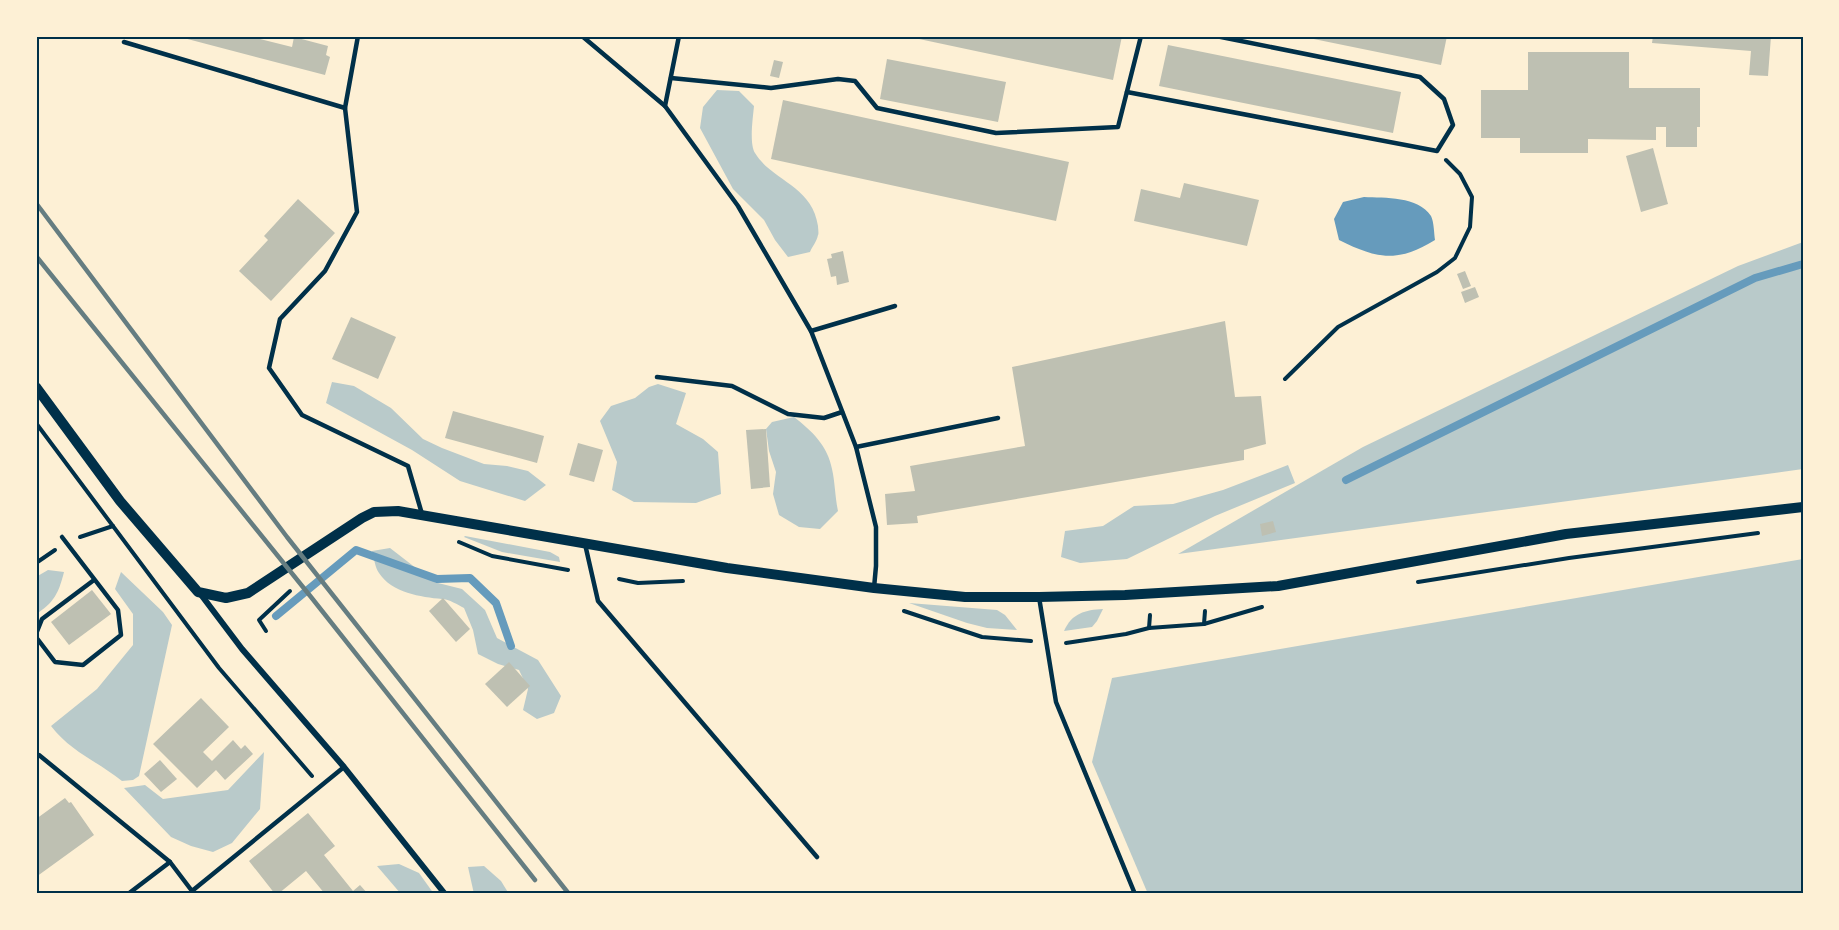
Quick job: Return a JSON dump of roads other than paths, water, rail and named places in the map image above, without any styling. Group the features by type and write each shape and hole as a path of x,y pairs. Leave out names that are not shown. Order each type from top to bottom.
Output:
{"street":[{"path":"36,387 120,501 198,592 242,649 344,767 445,894"},
{"path":"198,592 226,598 248,593 362,518 374,513 398,511 727,568 874,588 965,597 1039,597 1125,595 1278,586 1566,534 1803,507"}],"lane":[{"path":"358,36 345,108 357,212 325,271 280,319 269,368 302,415 408,466 422,514"},
{"path":"582,36 665,106 738,206 811,331 856,447 876,527 874,588"},
{"path":"665,106 680,36"},
{"path":"671,78 771,88 838,79 855,81 877,108 996,132 1118,127 1141,36"},
{"path":"1127,92 1437,151 1453,125 1444,99 1420,77 1216,36"},
{"path":"124,42 345,108"},
{"path":"811,331 895,306"},
{"path":"657,377 732,386 788,414 824,418 842,412"},
{"path":"856,447 998,418"},
{"path":"62,537 118,610 121,635 83,665 55,663 36,635 42,619 94,580"},
{"path":"585,544 598,601 818,857"},
{"path":"1039,597 1056,702 1135,894"},
{"path":"36,758 39,755 170,862 193,892 344,767"},
{"path":"128,894 170,862"}],"water":[{"path":"1364,197 1400,199 1410,201 1425,209 1431,216 1435,240 1410,252 1387,256 1365,251 1339,240 1334,219 1343,202"}],"waterway":[{"path":"1346,480 1755,278 1803,264"},
{"path":"276,616 356,550 437,579 470,578 496,603 511,646"}],"railway":[{"path":"36,203 287,537 569,894"},
{"path":"36,256 311,597 535,880"}]}
